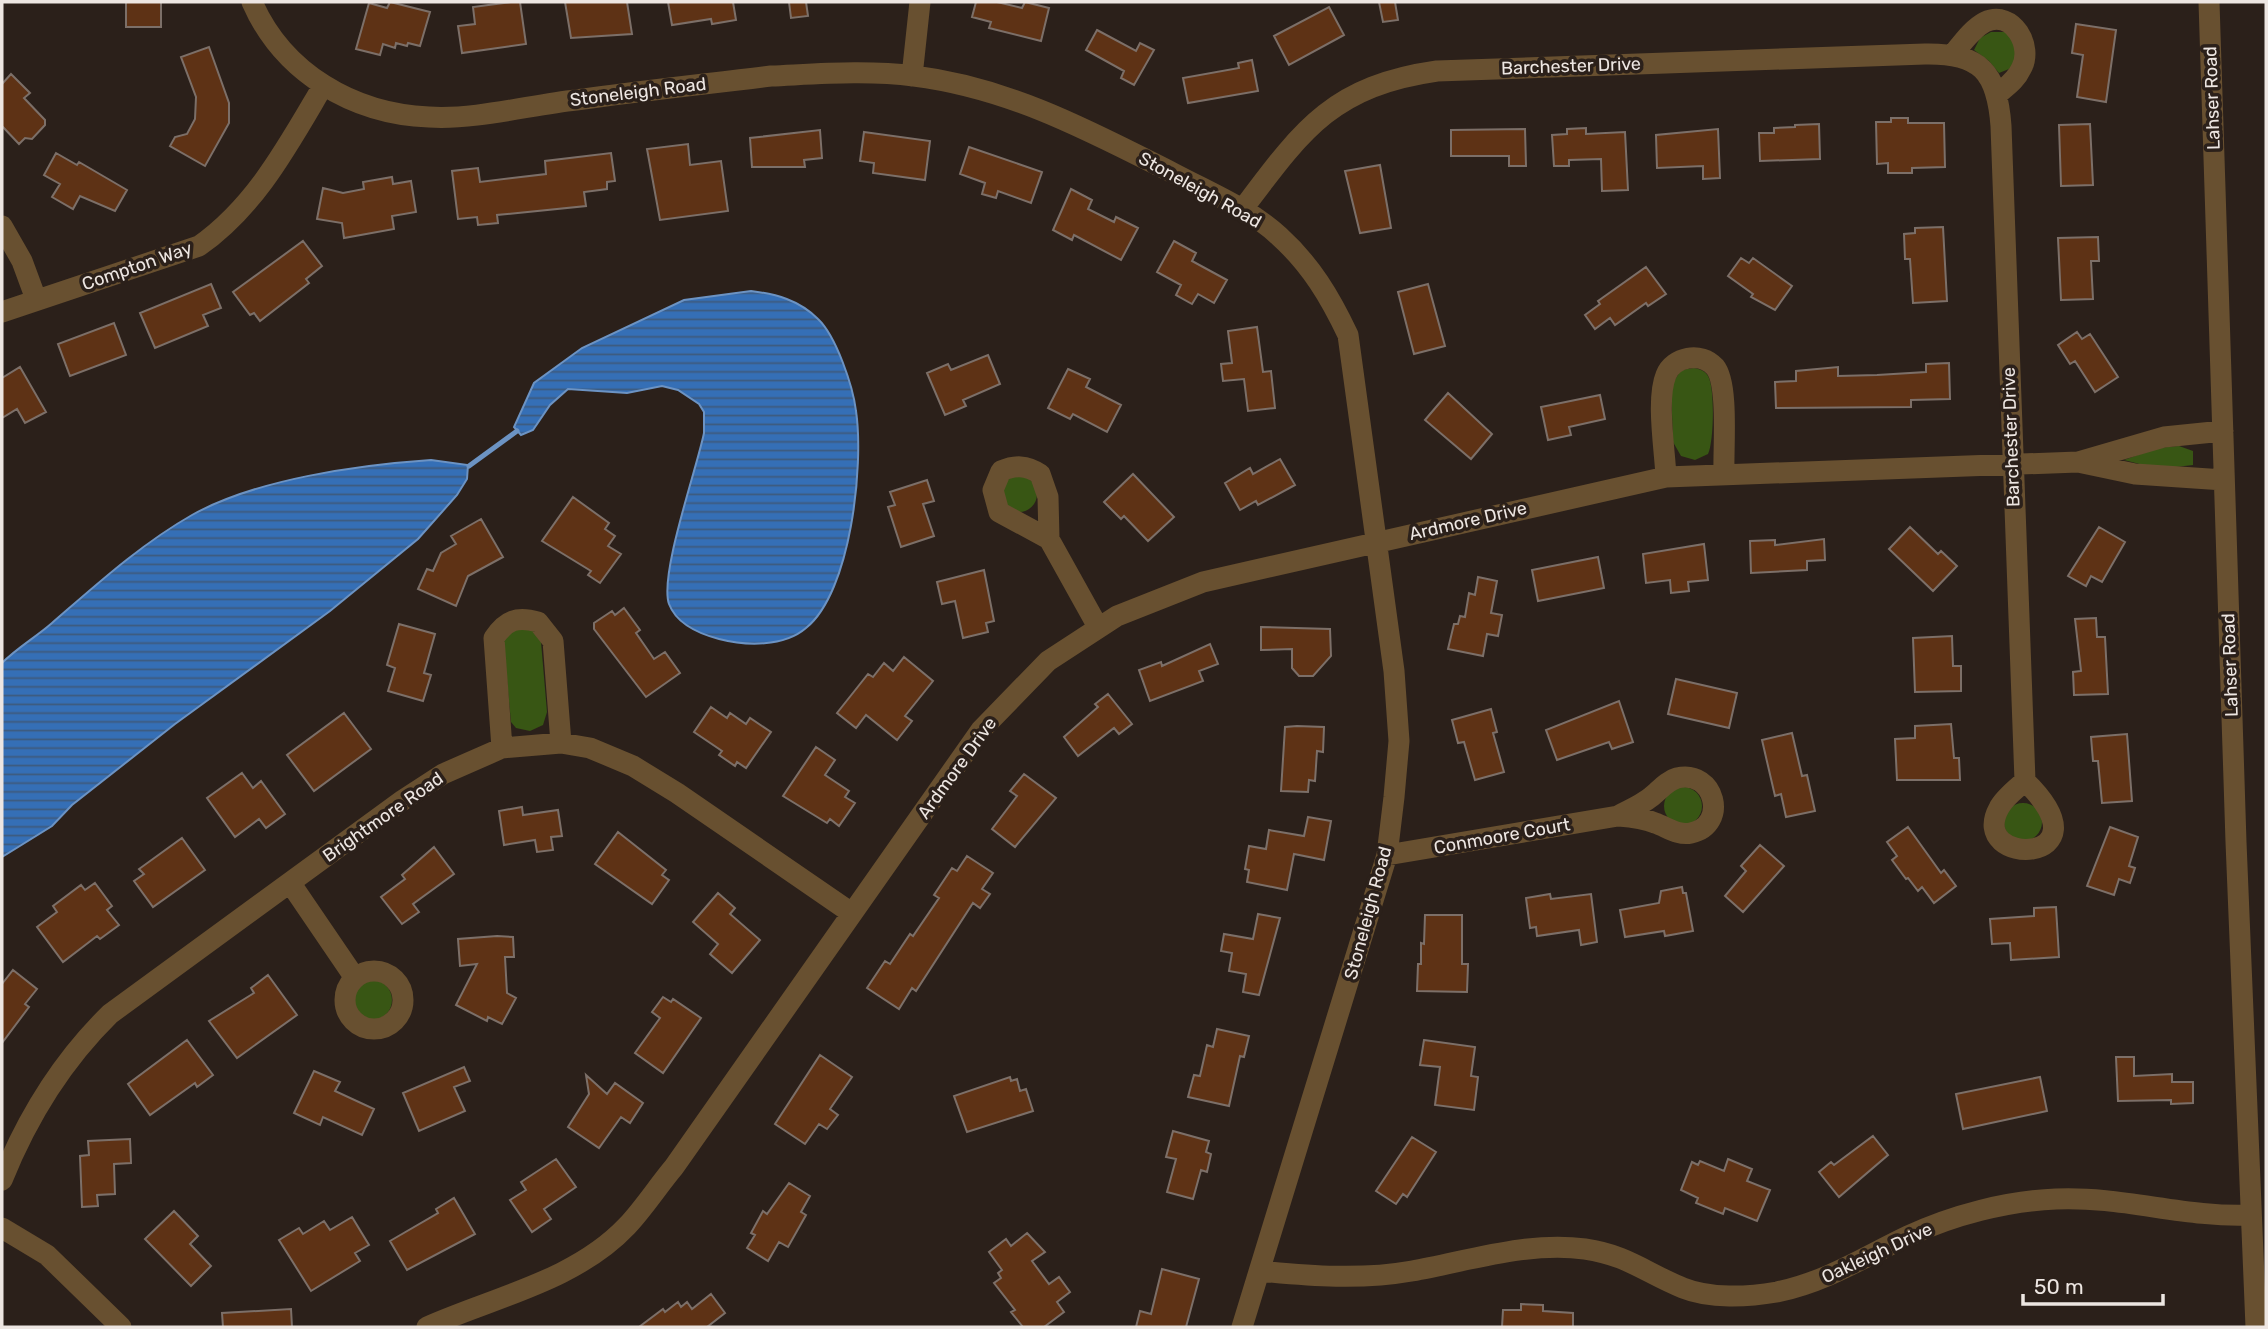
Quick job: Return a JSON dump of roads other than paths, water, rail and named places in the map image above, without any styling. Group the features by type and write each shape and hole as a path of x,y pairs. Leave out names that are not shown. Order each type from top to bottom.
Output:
{"street":[{"name":"Stoneleigh Road","path":"252,2 294,62 323,86 360,105 430,118 771,76 912,76 1002,94 1076,122 1242,210 1277,233 1302,258 1329,293 1348,335 1394,671 1399,741 1387,855 1242,1327"},
{"path":"912,76 920,2"},
{"name":"Lahser Road","path":"2209,2 2256,1327"},
{"path":"1988,20 2003,20 2013,27 2026,48 2023,68 1999,93 1982,68 1954,54 1973,30 1988,20"},
{"name":"Barchester Drive","path":"1242,210 1296,138 1329,108 1387,80 1412,74 1954,54"},
{"name":"Compton Way","path":"2,312 199,246 219,232 246,204 278,162 323,86"},
{"name":"Barchester Drive","path":"1999,93 2025,781"},
{"path":"2,226 22,261 36,299"},
{"path":"1666,477 1663,393 1666,376 1673,365 1684,358 1700,358 1714,367 1722,383 1724,473"},
{"name":"Ardmore Drive","path":"427,1327 571,1267 600,1249 626,1226 674,1167 850,912 981,730 1048,661 1098,627 1143,604 1203,582 1666,477 2078,462 2164,437 2223,431"},
{"name":"Ardmore Drive","path":"2078,462 2135,474 2224,480"},
{"path":"1049,540 1098,627"},
{"path":"502,748 494,638 502,626 513,619 538,622 553,641 561,743"},
{"name":"Brightmore Road","path":"2,1180 46,1093 88,1036 130,998 291,884 403,800 443,774 502,748 561,743 590,748 633,766 719,819 850,912"},
{"name":"Conmoore Court","path":"1387,855 1618,816"},
{"path":"291,884 355,978"},
{"name":"Oakleigh Drive","path":"1259,1271 1335,1279 1411,1271 1507,1252 1582,1248 1617,1254 1684,1289 1720,1296 1775,1292 1825,1280 1908,1236 1949,1219 2055,1199 2101,1200 2215,1215 2251,1215"},
{"path":"2,1227 47,1255 121,1327"}],"water":[{"path":"751,291 778,296 795,303 811,312 825,327 847,375 856,411 858,434 856,494 851,526 834,586 821,611 806,628 787,639 753,644 719,639 697,631 683,623 669,604 669,570 704,433 704,412 699,404 678,390 662,386 627,393 568,389 550,405 533,430 521,435 514,427 534,383 582,348 684,300"},
{"path":"431,460 468,465 467,479 457,495 418,539 330,611 175,724 72,805 52,826 2,857 2,663 137,552 192,515 246,492 277,483 340,470"}],"waterway":[{"path":"469,466 517,431"}]}
